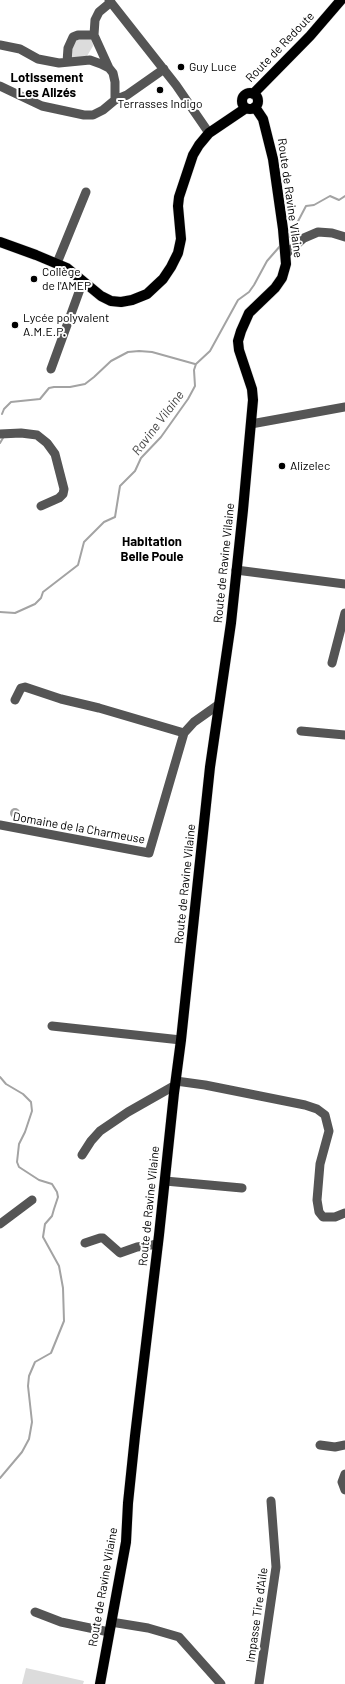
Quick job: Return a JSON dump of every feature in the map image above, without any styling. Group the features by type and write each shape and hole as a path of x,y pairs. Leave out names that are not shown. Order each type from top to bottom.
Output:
{"main road":[{"name":"Route de Redoute","path":"250,108 258,100 253,94 310,36 340,0"},
{"path":"0,242 67,268 101,296 111,301 122,302 147,294 163,279 178,253 181,239 178,206 187,170 199,145 209,133 250,108"},
{"name":"Route de Ravine Vilaine","path":"100,1684 126,1542 134,1443 158,1244 218,705 231,623 253,400 252,389 239,350 238,341 249,313 275,288 282,278 286,264 277,181 268,134 263,118 250,108"}],"street":[{"path":"90,60 95,38 95,20 99,12 110,1 164,69 209,133"},
{"path":"67,62 68,48 73,37 78,35 95,38"},
{"path":"95,38 115,82 115,100"},
{"path":"0,45 20,50 46,61 58,63 90,60 109,68"},
{"path":"0,86 42,106 84,115 93,115 103,110 115,100 128,94 164,69"},
{"path":"57,263 86,192"},
{"path":"285,251 304,238 318,232 332,233 345,237"},
{"path":"51,369 83,281"},
{"path":"251,424 345,406"},
{"path":"0,434 21,433 37,435 47,443 55,454 64,489 63,494 59,498 41,506"},
{"path":"236,570 345,584"},
{"path":"332,663 345,613"},
{"path":"15,700 21,688 25,688 184,733 194,722 218,705"},
{"path":"301,731 345,735"},
{"name":"Domaine de la Charmeuse","path":"0,825 149,853 184,733"},
{"path":"52,1026 181,1040"},
{"path":"82,1155 100,1131 128,1112 176,1084 205,1085 306,1105 318,1109 325,1115 329,1132 320,1164 317,1200 319,1212 323,1216 335,1217 345,1213"},
{"path":"165,1181 242,1188"},
{"path":"0,1224 32,1200"},
{"path":"84,1243 103,1238 120,1253 137,1247 158,1244"},
{"path":"320,1445 335,1447 345,1445"},
{"path":"345,1474 342,1482 345,1490"},
{"name":"Impasse Tire d'Aile","path":"259,1684 276,1567 271,1501"},
{"path":"35,1612 61,1622 110,1627 148,1628 180,1637 221,1684"}],"shaded area":[{"path":"81,37 92,39 93,46 87,56 75,60 70,56 71,45"},
{"path":"13,808 17,808 19,809 19,817 13,818 10,815 10,811"},
{"path":"26,1668 84,1681 83,1684 22,1684"}],"waterway":[{"name":"Ravine Vilaine","path":"288,238 306,206 314,205 330,196 339,200 345,196"},
{"name":"Ravine Vilaine","path":"0,612 15,613 35,604 41,598 43,592 78,565 84,542 104,522 115,517 120,486 135,471 141,458 161,437 188,399 195,386 194,370 196,364 210,351 238,300 249,292 267,261 281,245"},
{"path":"2,414 4,409 11,402 40,399 49,388 70,387 85,384 111,361 128,352 152,352 195,364"},
{"path":"0,443 3,438"},
{"name":"Ravine Vilaine","path":"0,1077 6,1084 23,1094 31,1102 32,1111 19,1144 17,1162 19,1167 39,1180 52,1184 57,1192 58,1197 52,1216 45,1224 43,1237 59,1266 63,1288 64,1321 51,1353 35,1362 29,1376 28,1386 32,1422 29,1439 22,1452 0,1478"}],"place":[{"name":"Guy Luce","path":"181,67"},
{"name":"Terrasses Indigo","path":"160,90"},
{"name":"Collège de l'AMEP","path":"34,279"},
{"name":"Lycée polyvalent A.M.E.P.","path":"15,325"},
{"name":"Alizelec","path":"282,466"}],"district":[{"name":"Lotissement Les Alizés","path":"47,86"},
{"name":"Habitation Belle Poule","path":"152,550"}]}
